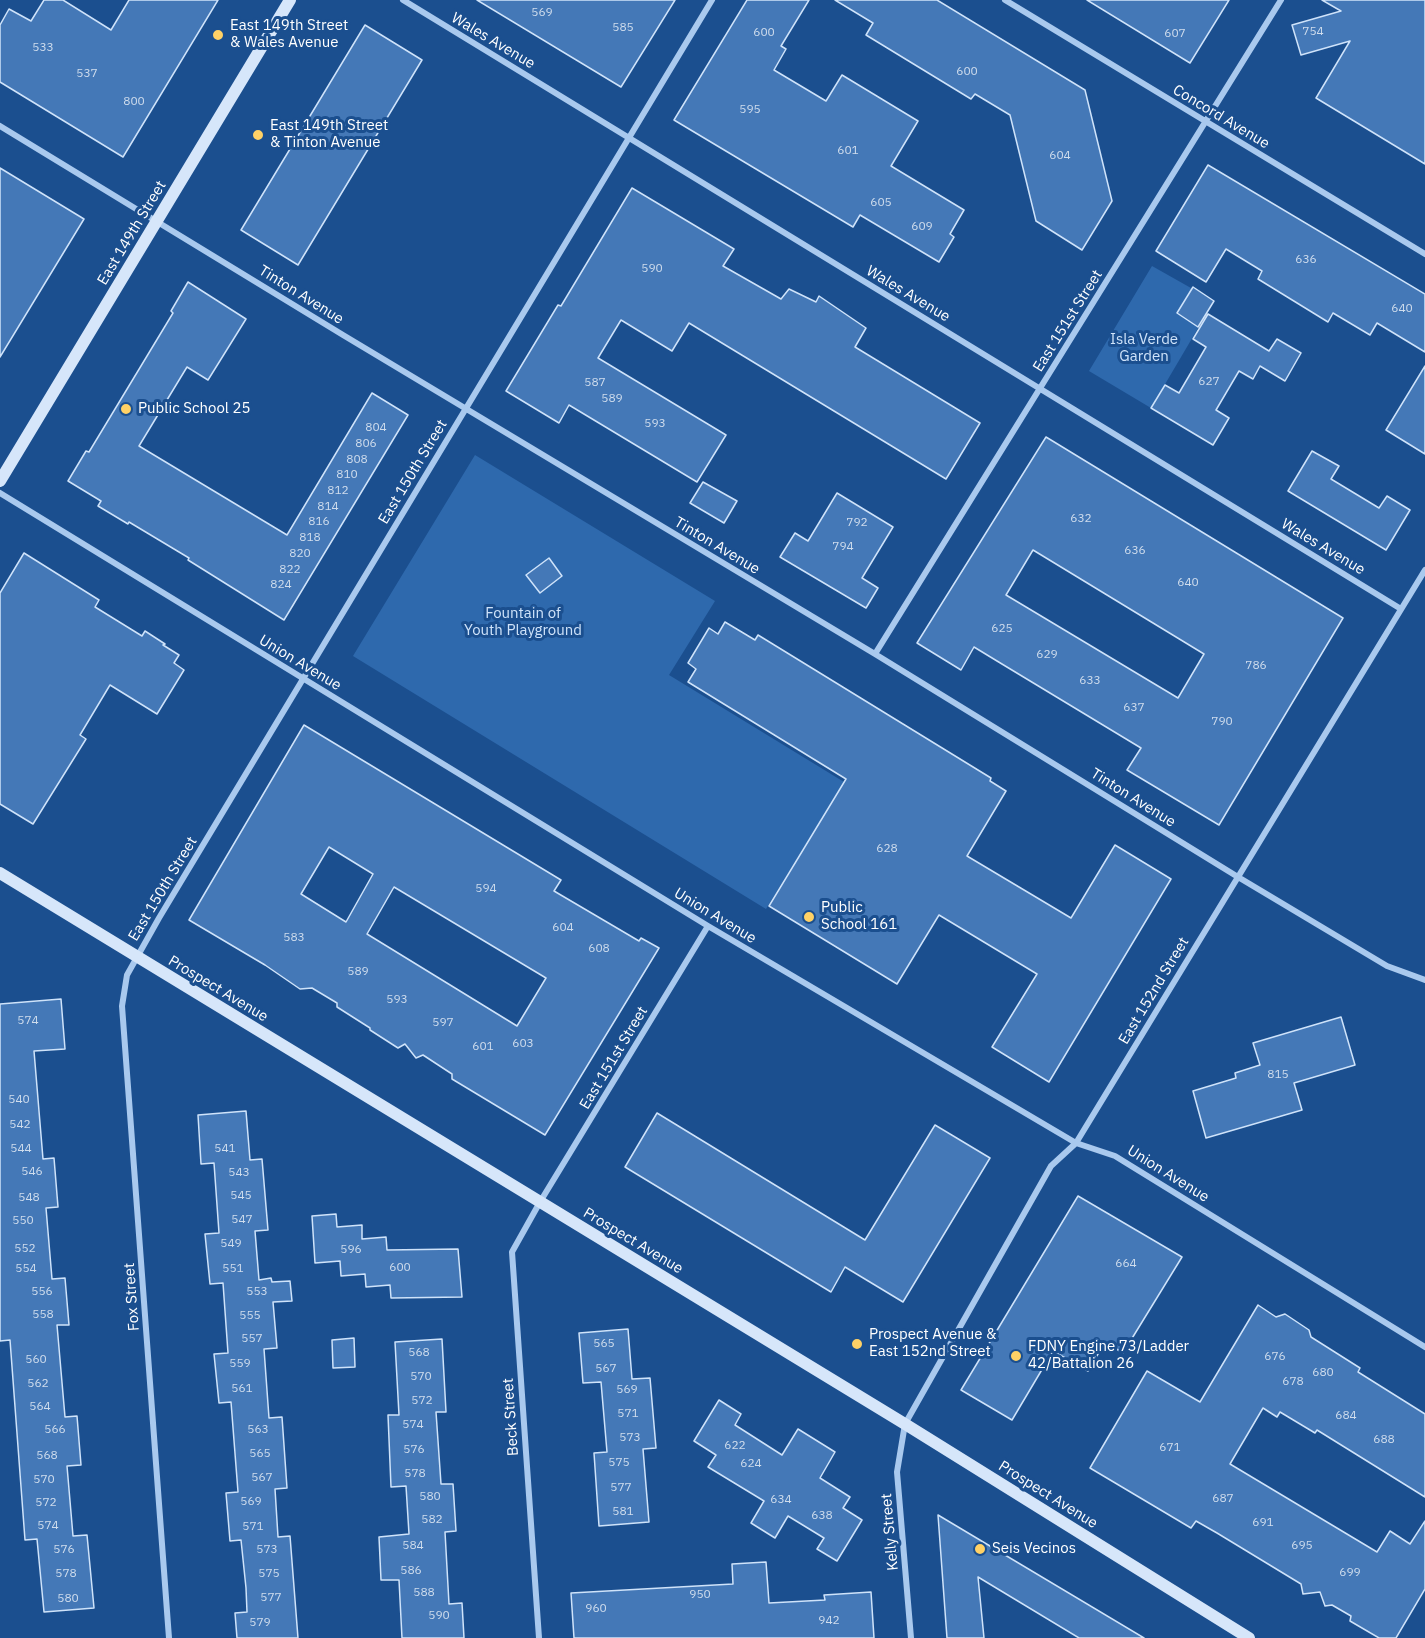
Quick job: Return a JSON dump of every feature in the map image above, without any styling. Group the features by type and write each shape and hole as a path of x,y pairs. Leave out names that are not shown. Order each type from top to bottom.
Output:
{"street":[{"name":"East 149th Street","path":"0,482 290,0"},
{"name":"Wales Avenue","path":"403,0 1401,609"},
{"name":"East 150th Street","path":"136,957 712,0"},
{"name":"Concord Avenue","path":"1005,0 1425,254"},
{"name":"East 151st Street","path":"875,654 1281,0"},
{"name":"Tinton Avenue","path":"0,126 875,654 1238,877 1387,966 1425,980"},
{"name":"Union Avenue","path":"0,493 708,926 1076,1143 1115,1156 1425,1347"},
{"name":"East 152nd Street","path":"905,1424 1051,1166 1076,1143 1425,570"},
{"name":"Prospect Avenue","path":"0,873 905,1424 1249,1638"},
{"name":"East 151st Street","path":"540,1202 708,926"},
{"name":"Fox Street","path":"136,957 128,975 122,1006 169,1638"},
{"name":"Beck Street","path":"539,1638 512,1252 540,1202"},
{"name":"Kelly Street","path":"905,1424 897,1472 911,1638"}],"green space":[{"name":"Isla Verde Garden","path":"1152,266 1214,301 1151,408 1089,371"},
{"name":"Fountain of Youth Playground","path":"475,455 715,601 669,675 844,782 766,909 353,656"}],"building":[{"path":"44,0 63,0 111,30 129,0 218,0 123,157 0,82 0,25 9,9 31,21"},
{"path":"477,0 675,0 621,87"},
{"path":"747,0 809,0 781,46 786,49 774,70 826,101 842,75 918,121 891,166 964,210 950,234 954,237 939,262 860,215 853,227 674,120"},
{"path":"835,0 937,0 1085,90 1112,201 1082,250 1036,221 1010,115 975,94 971,99 866,35 873,23"},
{"path":"1087,0 1229,0 1190,63"},
{"path":"1322,0 1425,0 1425,164 1316,98 1350,41 1301,55 1292,25 1341,11"},
{"path":"365,25 422,60 298,265 241,230"},
{"path":"1208,165 1425,294 1425,352 1377,323 1370,335 1333,313 1328,322 1258,279 1262,271 1226,249 1206,282 1156,251"},
{"path":"0,168 84,219 0,357"},
{"path":"632,188 734,249 723,266 781,299 789,289 816,302 819,296 866,328 855,347 980,423 946,479 689,323 672,351 621,320 598,358 726,435 697,482 569,405 559,423 506,391 558,305 561,306"},
{"path":"188,282 246,319 208,380 187,367 139,446 287,535 372,393 408,415 284,620 188,560 189,558 98,506 101,501 68,481 86,451 89,452 173,313 171,311"},
{"path":"1193,287 1214,301 1198,327 1177,313"},
{"path":"1208,314 1269,351 1277,339 1301,353 1285,381 1260,366 1253,379 1239,371 1216,410 1229,418 1213,445 1151,408 1165,385 1179,393 1206,347 1193,339"},
{"path":"1425,366 1425,454 1386,430"},
{"path":"1046,437 1343,618 1219,825 1127,770 1141,748 974,647 961,670 917,643","holes":["1033,550 1204,654 1178,698 1006,595"]},
{"path":"1312,451 1339,466 1331,479 1379,508 1387,496 1410,510 1386,550 1288,491"},
{"path":"703,482 737,501 724,523 690,503"},
{"path":"837,493 893,527 862,578 878,588 866,608 780,557 795,533 808,541"},
{"path":"24,553 99,600 95,607 142,636 145,631 165,644 163,645 179,655 174,663 184,670 157,714 110,685 80,735 86,739 33,824 0,804 0,593"},
{"path":"549,558 562,576 540,593 526,575"},
{"path":"725,622 755,640 758,635 991,778 990,781 1006,791 967,856 1071,918 1115,845 1171,879 1049,1082 992,1047 1037,974 939,915 897,984 769,906 846,779 688,682 696,669 688,663 709,628 718,634"},
{"path":"304,725 561,880 554,891 639,941 641,938 659,948 545,1135 452,1079 452,1074 423,1055 416,1058 405,1044 398,1048 337,1007 337,1003 312,988 300,989 265,965 189,920","holes":["329,847 373,874 346,922 301,894","394,887 546,978 517,1026 367,934"]},
{"path":"61,999 65,1049 34,1051 43,1159 54,1158 58,1207 46,1208 52,1279 65,1278 69,1325 57,1325 65,1417 77,1416 81,1465 67,1466 73,1536 87,1535 94,1608 44,1612 37,1539 25,1540 10,1340 0,1341 0,1004"},
{"path":"1341,1017 1355,1065 1294,1083 1302,1110 1206,1138 1193,1091 1236,1078 1235,1073 1260,1065 1253,1043"},
{"path":"246,1111 250,1160 262,1159 268,1230 255,1231 259,1280 271,1278 272,1282 290,1281 292,1301 273,1302 277,1348 264,1349 269,1418 282,1417 287,1488 275,1489 278,1537 290,1536 298,1638 237,1638 235,1613 247,1612 246,1588 241,1540 230,1541 226,1493 238,1492 231,1402 219,1403 214,1354 228,1353 223,1283 210,1284 205,1234 219,1233 214,1163 201,1164 198,1115"},
{"path":"657,1113 865,1240 935,1125 990,1158 903,1302 845,1267 831,1292 625,1167"},
{"path":"1078,1196 1182,1257 1123,1353 1105,1342 1088,1371 1053,1351 1012,1420 961,1390"},
{"path":"336,1214 337,1227 362,1225 362,1239 386,1237 387,1250 458,1249 462,1297 391,1298 390,1285 366,1287 365,1274 341,1276 340,1261 315,1263 312,1216"},
{"path":"1258,1305 1276,1317 1285,1314 1309,1330 1311,1337 1360,1368 1358,1372 1425,1414 1425,1497 1317,1430 1315,1433 1280,1412 1277,1417 1263,1408 1230,1464 1377,1552 1390,1531 1410,1544 1425,1521 1425,1589 1396,1638 1379,1638 1350,1621 1351,1616 1332,1605 1325,1606 1320,1592 1303,1594 1301,1584 1217,1533 1196,1521 1191,1528 1090,1468 1147,1371 1200,1402"},
{"path":"628,1329 632,1379 650,1378 656,1448 643,1449 649,1522 599,1526 594,1453 607,1452 601,1382 583,1383 579,1333"},
{"path":"354,1338 355,1367 333,1368 332,1340"},
{"path":"442,1339 446,1412 436,1412 441,1484 453,1484 456,1531 445,1532 449,1604 462,1603 464,1638 402,1638 399,1580 381,1580 379,1537 409,1534 406,1486 391,1487 388,1415 399,1415 395,1342"},
{"path":"719,1400 741,1414 735,1425 782,1455 798,1429 835,1452 820,1478 850,1497 843,1508 862,1520 837,1561 817,1549 824,1538 788,1516 775,1538 751,1523 764,1501 708,1467 716,1455 694,1441"},
{"path":"938,1515 1144,1638 1079,1638 978,1577 984,1638 947,1638"},
{"path":"766,1562 769,1603 825,1600 824,1595 871,1592 874,1638 574,1638 571,1593 733,1584 732,1564"}],"place":[{"name":"East 149th Street & Wales Avenue","path":"218,35"},
{"name":"East 149th Street & Tinton Avenue","path":"258,135"},
{"name":"Public School 25","path":"126,409"},
{"name":"Public School 161","path":"809,917"},
{"name":"Prospect Avenue & East 152nd Street","path":"857,1344"},
{"name":"FDNY Engine 73/Ladder 42/Battalion 26","path":"1016,1356"},
{"name":"Seis Vecinos","path":"980,1549"}]}
